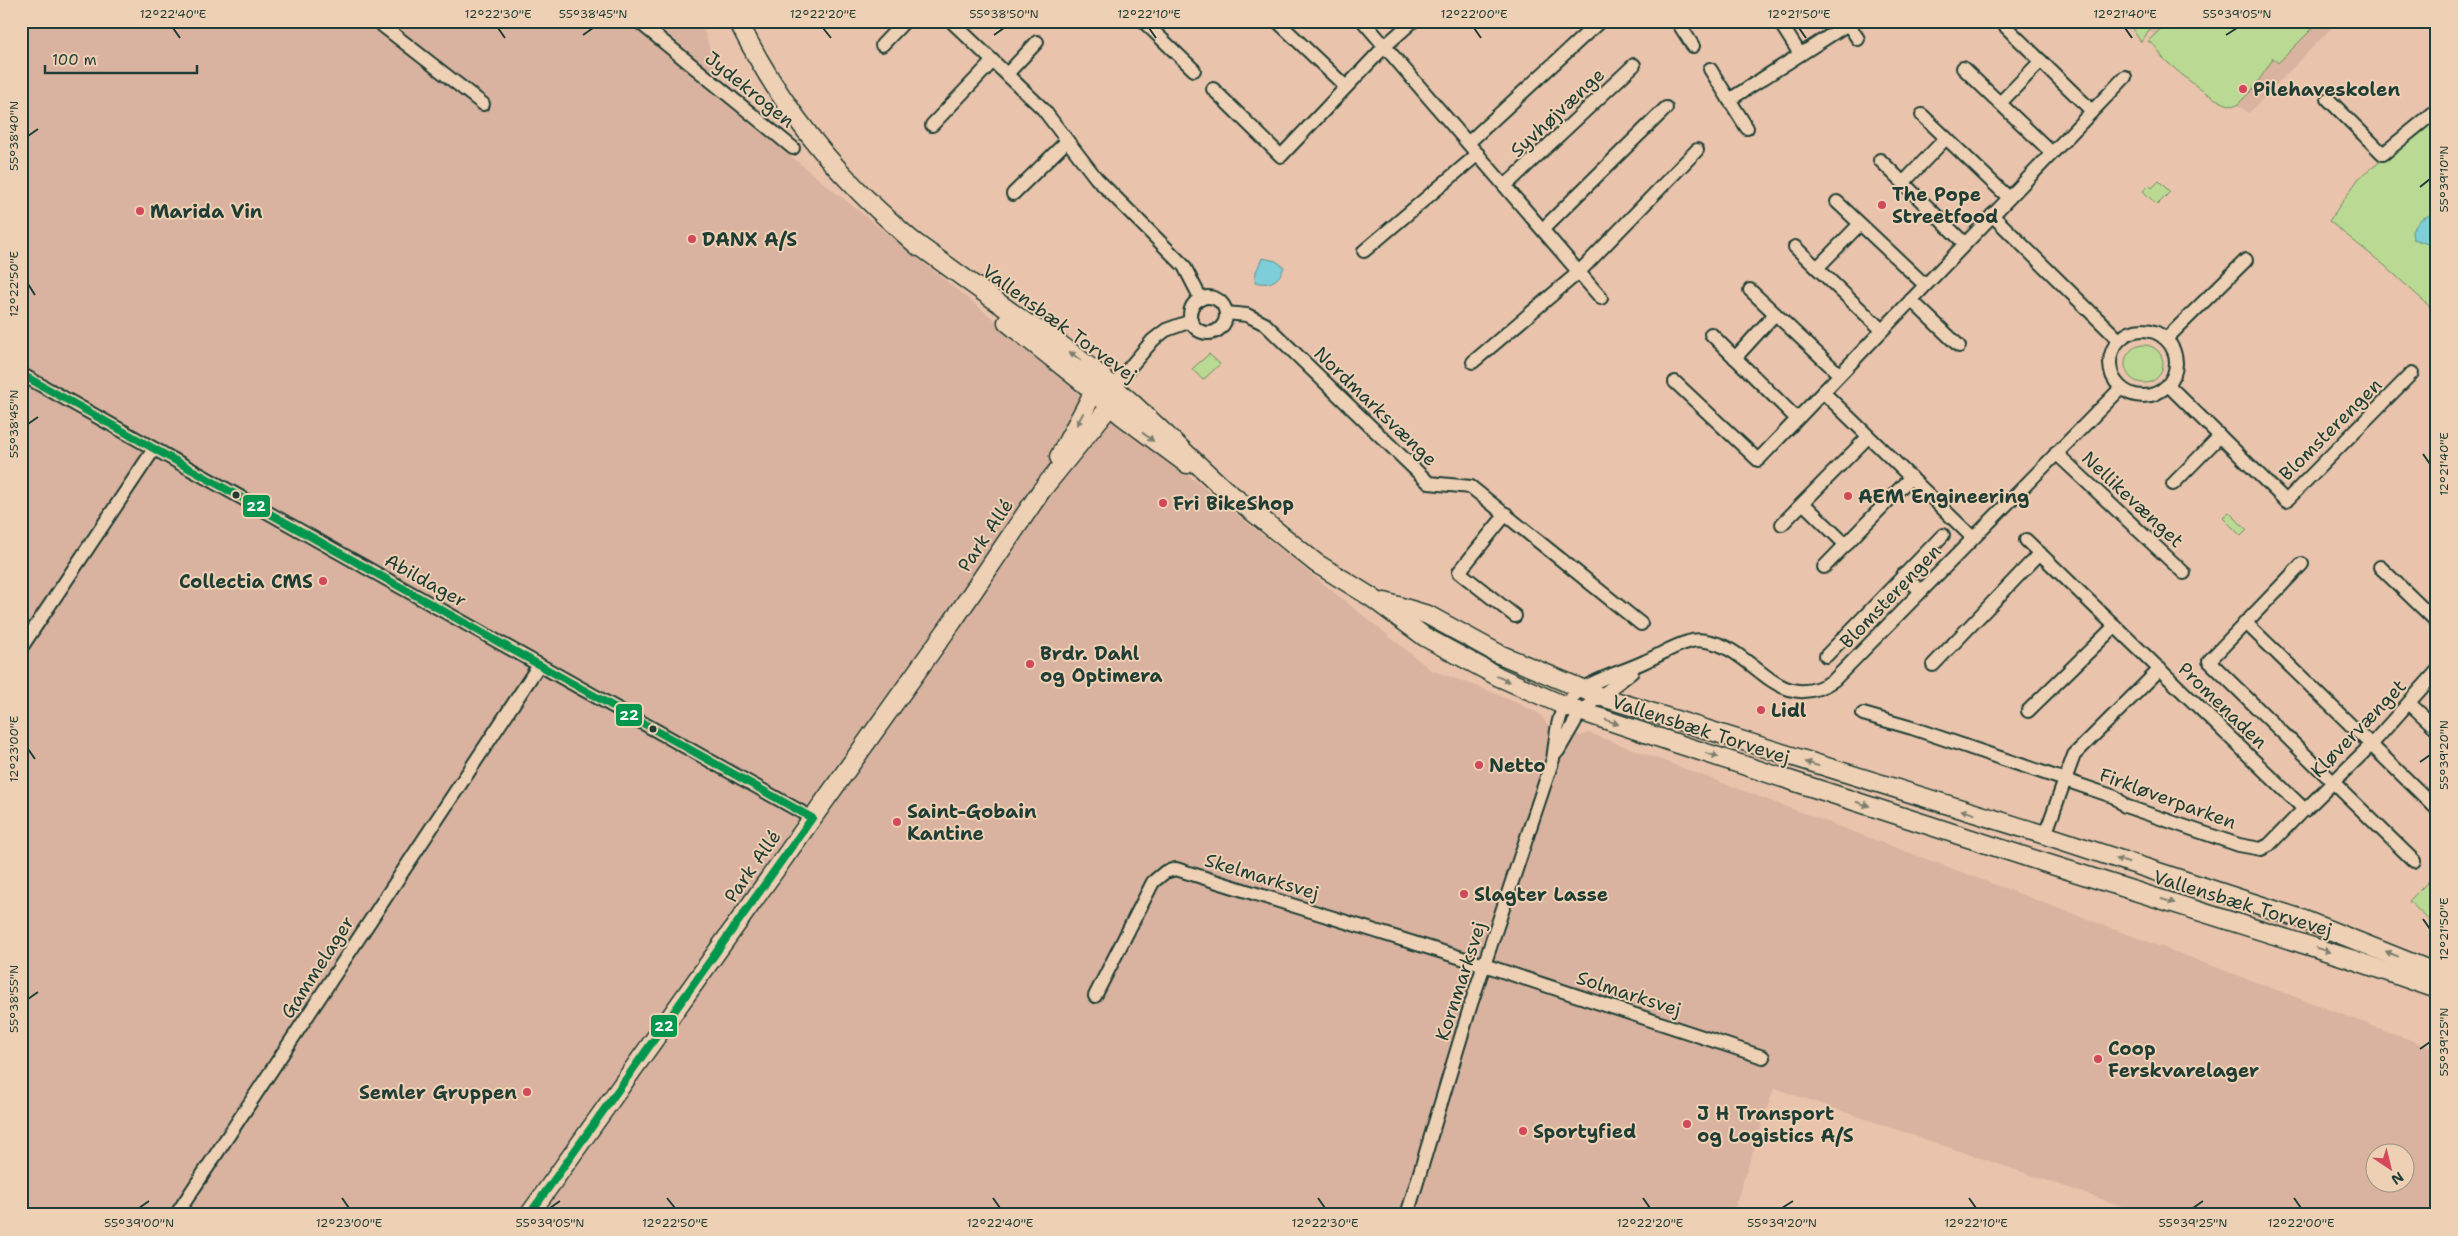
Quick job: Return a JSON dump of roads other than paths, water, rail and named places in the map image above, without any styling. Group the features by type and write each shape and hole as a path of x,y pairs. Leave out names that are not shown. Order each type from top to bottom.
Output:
{"street":[{"path":"387,21 383,26 483,104"},
{"name":"Jydekrogen","path":"638,21 793,148"},
{"name":"Vallensbæk Torvevej","path":"738,21 777,90 820,148 857,190 959,284 1168,452 1223,488"},
{"path":"882,45 905,21"},
{"path":"952,21 1043,109 1066,142 1096,178 1184,266 1201,299"},
{"path":"1277,21 1346,87"},
{"name":"Syvhøjvænge","path":"1363,21 1601,298"},
{"path":"1213,90 1281,156 1385,46 1413,21"},
{"name":"Syvhøjvænge","path":"1468,143 1600,21"},
{"path":"1677,21 1693,46"},
{"path":"1779,21 1800,54"},
{"path":"1729,100 1847,22 1858,39"},
{"path":"1149,23 1194,70"},
{"path":"2006,27 2092,111"},
{"path":"1007,74 1037,42"},
{"path":"932,125 993,61"},
{"path":"2000,103 2041,61"},
{"name":"Syvhøjvænge","path":"1505,186 1634,65"},
{"path":"1963,68 2052,153"},
{"path":"1710,69 1747,128"},
{"path":"1675,382 1758,460 2125,77"},
{"path":"2328,99 2383,154 2437,110"},
{"path":"1543,229 1666,108"},
{"path":"1922,115 2009,198"},
{"path":"1904,182 1946,138"},
{"path":"1013,194 1066,142"},
{"path":"1473,362 1579,272 1697,150"},
{"path":"1364,250 1478,154"},
{"path":"1880,160 1965,244"},
{"path":"1837,202 1925,286"},
{"path":"1992,215 2119,340"},
{"path":"1817,268 1860,224"},
{"name":"Vallensbæk Torvevej","path":"910,239 1025,322 1048,335 1113,387 1223,488 1316,563 1371,597 1418,632 1459,657 1499,677 1573,708 2036,860 2351,958 2437,990"},
{"path":"1795,247 1882,330"},
{"path":"2166,339 2246,260"},
{"path":"1750,290 1839,374"},
{"path":"1215,298 1224,307 1226,313 1223,325 1212,332 1200,331 1191,321 1191,311 1201,299 1215,298"},
{"path":"1911,300 1959,346"},
{"name":"Nordmarksvænge","path":"1226,313 1247,315 1265,324 1429,483 1471,487 1642,624"},
{"path":"1735,358 1775,314"},
{"path":"1095,393 1113,387 1153,340 1166,330 1191,321"},
{"path":"2142,330 2154,332 2166,339 2174,350 2176,364 2174,374 2168,385 2158,393 2146,396 2135,395 2121,388 2112,374 2110,362 2113,350 2119,340 2128,333 2142,330"},
{"path":"1711,334 1797,419"},
{"name":"Blomsterengen","path":"2168,385 2286,500 2412,373"},
{"name":"Abildager","path":"21,374 812,818"},
{"path":"1110,406 1113,387"},
{"name":"Blomsterengen","path":"1573,708 1583,690 1687,642 1706,641 1720,644 1785,689 1799,692 1816,690 1834,680 2121,388"},
{"path":"1823,392 1973,538"},
{"name":"Park Allé","path":"1041,491 1095,393"},
{"name":"Park Allé","path":"529,1215 953,621 1041,491 1110,406"},
{"path":"2173,484 2220,436"},
{"path":"1782,524 1868,437"},
{"path":"21,648 154,449"},
{"name":"Nellikevænget","path":"2056,453 2184,573"},
{"path":"1824,567 1911,478"},
{"path":"1803,503 1846,544"},
{"path":"1506,514 1459,572 1515,616"},
{"path":"1826,656 1943,535"},
{"name":"Promenaden","path":"2026,540 2304,810"},
{"path":"1933,665 2040,553"},
{"path":"2302,564 2211,657 2210,663 2414,861"},
{"path":"2380,567 2437,622"},
{"path":"1904,575 1921,591"},
{"name":"Vallensbæk Torvevej","path":"1371,597 1428,615 1499,654 1599,696 2044,835 2302,919 2437,972"},
{"path":"2245,622 2437,809"},
{"path":"2028,711 2115,626"},
{"name":"Blomsterengen","path":"1573,708 1599,696 1645,662"},
{"name":"Gammelager","path":"176,1215 539,665"},
{"name":"Firkløverparken","path":"2044,835 2063,780 2074,755 2160,669"},
{"name":"Kløvervænget","path":"2304,810 2371,745 2437,671"},
{"path":"2409,704 2437,729"},
{"name":"Kornmarksvej","path":"1407,1215 1484,965 1553,760 1559,722 1573,708"},
{"name":"Firkløverparken","path":"1863,714 1912,728 2115,797 2125,806 2239,845 2261,849 2269,845 2304,810"},
{"path":"2036,860 2044,835"},
{"name":"Skelmarksvej","path":"1095,996 1153,882 1165,872 1176,869 1484,965"},
{"name":"Solmarksvej","path":"1484,965 1763,1057"}],"water":[{"path":"2437,212 2437,247 2413,239 2412,231 2421,219"},
{"path":"1262,258 1276,261 1284,267 1277,279 1269,283 1255,282 1256,272"}],"place":[{"name":"Pilehaveskolen","path":"2243,89"},
{"name":"The Pope Streetfood","path":"1882,205"},
{"name":"Marida Vin","path":"140,211"},
{"name":"DANX A/S","path":"692,239"},
{"name":"AEM Engineering","path":"1848,496"},
{"name":"Fri BikeShop","path":"1163,503"},
{"name":"Collectia CMS","path":"323,581"},
{"name":"Brdr. Dahl og Optimera","path":"1030,664"},
{"name":"Lidl","path":"1761,710"},
{"name":"Netto","path":"1479,765"},
{"name":"Saint-Gobain Kantine","path":"897,822"},
{"name":"Slagter Lasse","path":"1464,894"},
{"name":"Coop Ferskvarelager","path":"2098,1059"},
{"name":"Semler Gruppen","path":"527,1092"},
{"name":"J H Transport og Logistics A/S","path":"1687,1124"},
{"name":"Sportyfied","path":"1523,1131"}]}
